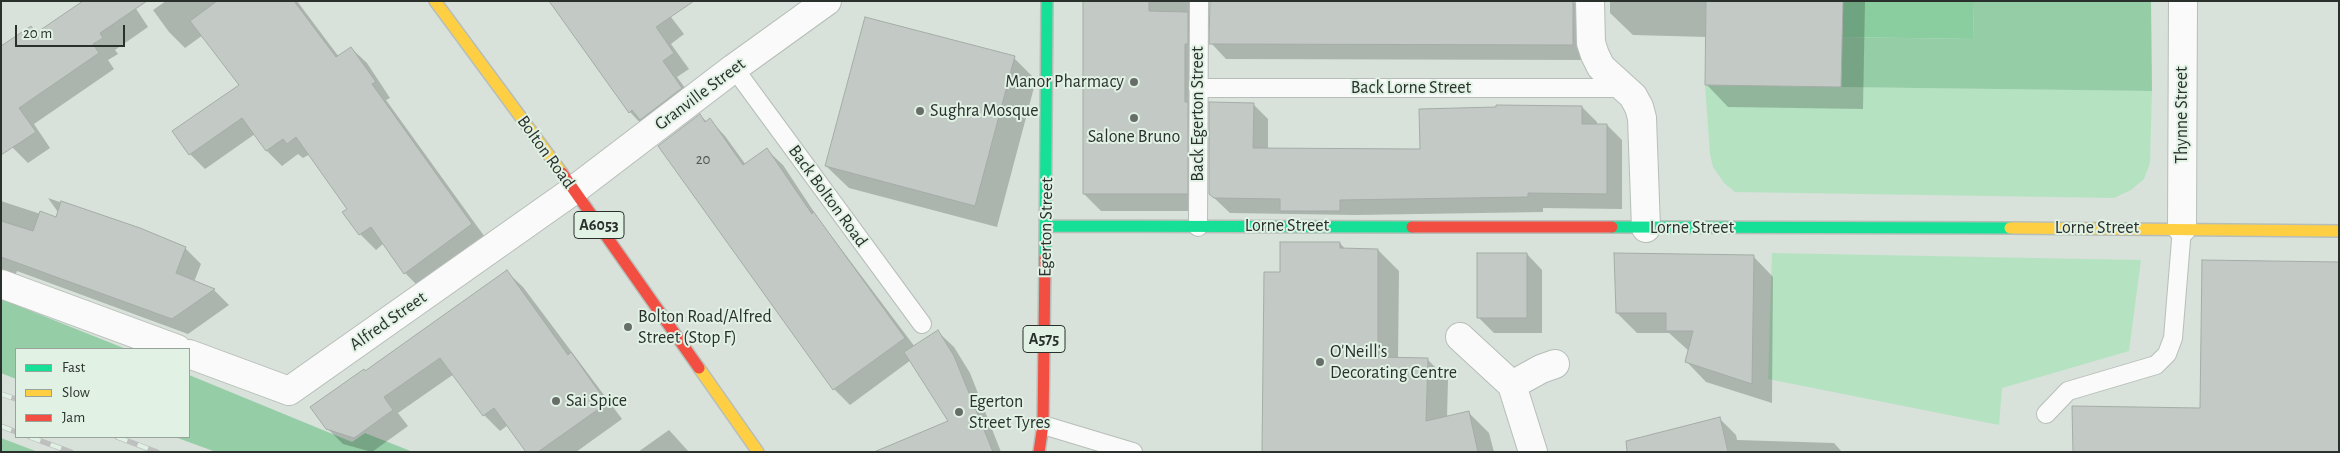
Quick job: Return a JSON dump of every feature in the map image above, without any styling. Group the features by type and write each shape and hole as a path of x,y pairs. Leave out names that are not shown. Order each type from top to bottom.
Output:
{"street":[{"name":"Bolton Road","path":"435,1 574,190 758,452"},
{"name":"Egerton Street","path":"1039,452 1043,425 1047,1"},
{"path":"1590,1 1591,43 1595,56 1601,67 1624,88 1640,107 1646,228"},
{"name":"Thynne Street","path":"2182,228 2183,1"},
{"name":"Granville Street","path":"574,190 816,5"},
{"name":"Alfred Street","path":"190,354 289,391 574,190"},
{"name":"Lorne Street","path":"1046,226 2182,228 2339,231"},
{"path":"1,284 174,348"},
{"path":"1460,337 1512,384 1533,452"},
{"path":"1512,384 1542,368 1555,364"}],"lane":[{"name":"Back Egerton Street","path":"1198,226 1200,1"},
{"name":"Back Bolton Road","path":"734,68 922,324"},
{"name":"Back Lorne Street","path":"1198,88 1624,88"},
{"path":"2046,414 2068,391 2156,365 2167,354 2172,338 2182,228"},
{"path":"1043,425 1133,452"}],"shaded area":[{"path":"1843,1 1974,1 1973,39 1842,37"},
{"path":"1974,1 2151,1 2152,91 1841,87 1842,37 1973,39"},
{"path":"1705,85 2152,91 2150,163 2144,179 2131,190 2114,198 1735,192 1724,183 1713,167 1710,154"},
{"path":"1772,253 2141,260 2129,351 2002,388 1999,425 1768,379"},
{"path":"1,299 124,348 15,348 15,379 1,373"},
{"path":"190,375 352,442 365,433 413,452 216,452 178,438 190,438"},
{"path":"1,438 38,452 1,452"}],"building":[{"path":"83,1 147,1 100,33 103,38 93,44 99,53 19,108 36,132 1,155 1,46 31,26 36,33"},
{"path":"217,1 294,1 336,57 351,47 376,82 372,84 472,224 404,274 371,227 359,235 342,212 347,209 296,137 287,144 283,139 266,151 242,118 189,155 172,131 239,85 190,21"},
{"path":"549,1 694,1 656,27 674,53 663,61 682,88 640,120 632,110 629,113"},
{"path":"1083,1 1149,1 1149,11 1188,12 1188,44 1185,44 1185,102 1188,102 1188,194 1083,194"},
{"path":"1210,1 1573,1 1573,45 1209,44"},
{"path":"1706,1 1843,1 1841,87 1705,85"},
{"name":"Sughra Mosque","path":"865,17 1015,56 975,206 825,166"},
{"path":"1209,102 1254,103 1253,148 1420,149 1419,109 1496,107 1496,105 1582,106 1582,124 1607,124 1607,194 1528,193 1528,197 1340,200 1340,211 1280,211 1280,199 1214,198 1209,194"},
{"path":"700,114 705,122 710,118 743,165 767,148 812,214 813,211 905,338 833,390 658,146"},
{"path":"61,201 140,228 186,247 176,273 215,289 172,319 1,257 1,221 33,231 40,211 56,217"},
{"name":"O'Neill's Decorating Centre","path":"1280,242 1340,242 1340,248 1378,249 1378,357 1428,358 1426,421 1469,411 1478,452 1262,452 1264,272 1280,272"},
{"path":"1477,253 1527,253 1527,318 1477,318"},
{"path":"1614,253 1754,255 1752,384 1685,362 1693,331 1666,331 1666,313 1616,313"},
{"path":"2202,260 2339,262 2339,452 2073,452 2072,406 2200,408"},
{"path":"507,270 568,355 571,352 607,403 538,452 526,452 494,408 483,416 440,358 384,397 393,410 354,438 326,429 310,407 364,369 365,371"},
{"path":"938,330 954,356 993,452 874,452 948,421 904,352"},
{"path":"1720,417 1728,452 1627,452 1626,441"}],"railway":[{"path":"1,394 15,399"},
{"path":"1,426 15,432"},
{"path":"33,438 71,452"},
{"path":"120,438 157,452"}],"traffic: fast":[{"path":"1045,258 1047,1"},
{"path":"1046,226 1412,227"},
{"path":"1612,227 2010,228"}],"traffic: slow":[{"path":"435,1 562,173"},
{"path":"2010,228 2339,231"},
{"path":"699,368 758,452"}],"traffic: jam":[{"path":"562,173 699,368"},
{"path":"1412,227 1612,227"},
{"path":"1039,452 1043,425 1045,258"}],"place":[{"name":"Manor Pharmacy","path":"1134,82"},
{"name":"Sughra Mosque","path":"920,111"},
{"name":"Salone Bruno","path":"1134,118"},
{"name":"Bolton Road/Alfred Street (Stop F)","path":"628,327"},
{"name":"O'Neill's Decorating Centre","path":"1320,362"},
{"name":"Sai Spice","path":"556,401"},
{"name":"Egerton Street Tyres","path":"959,412"}]}
